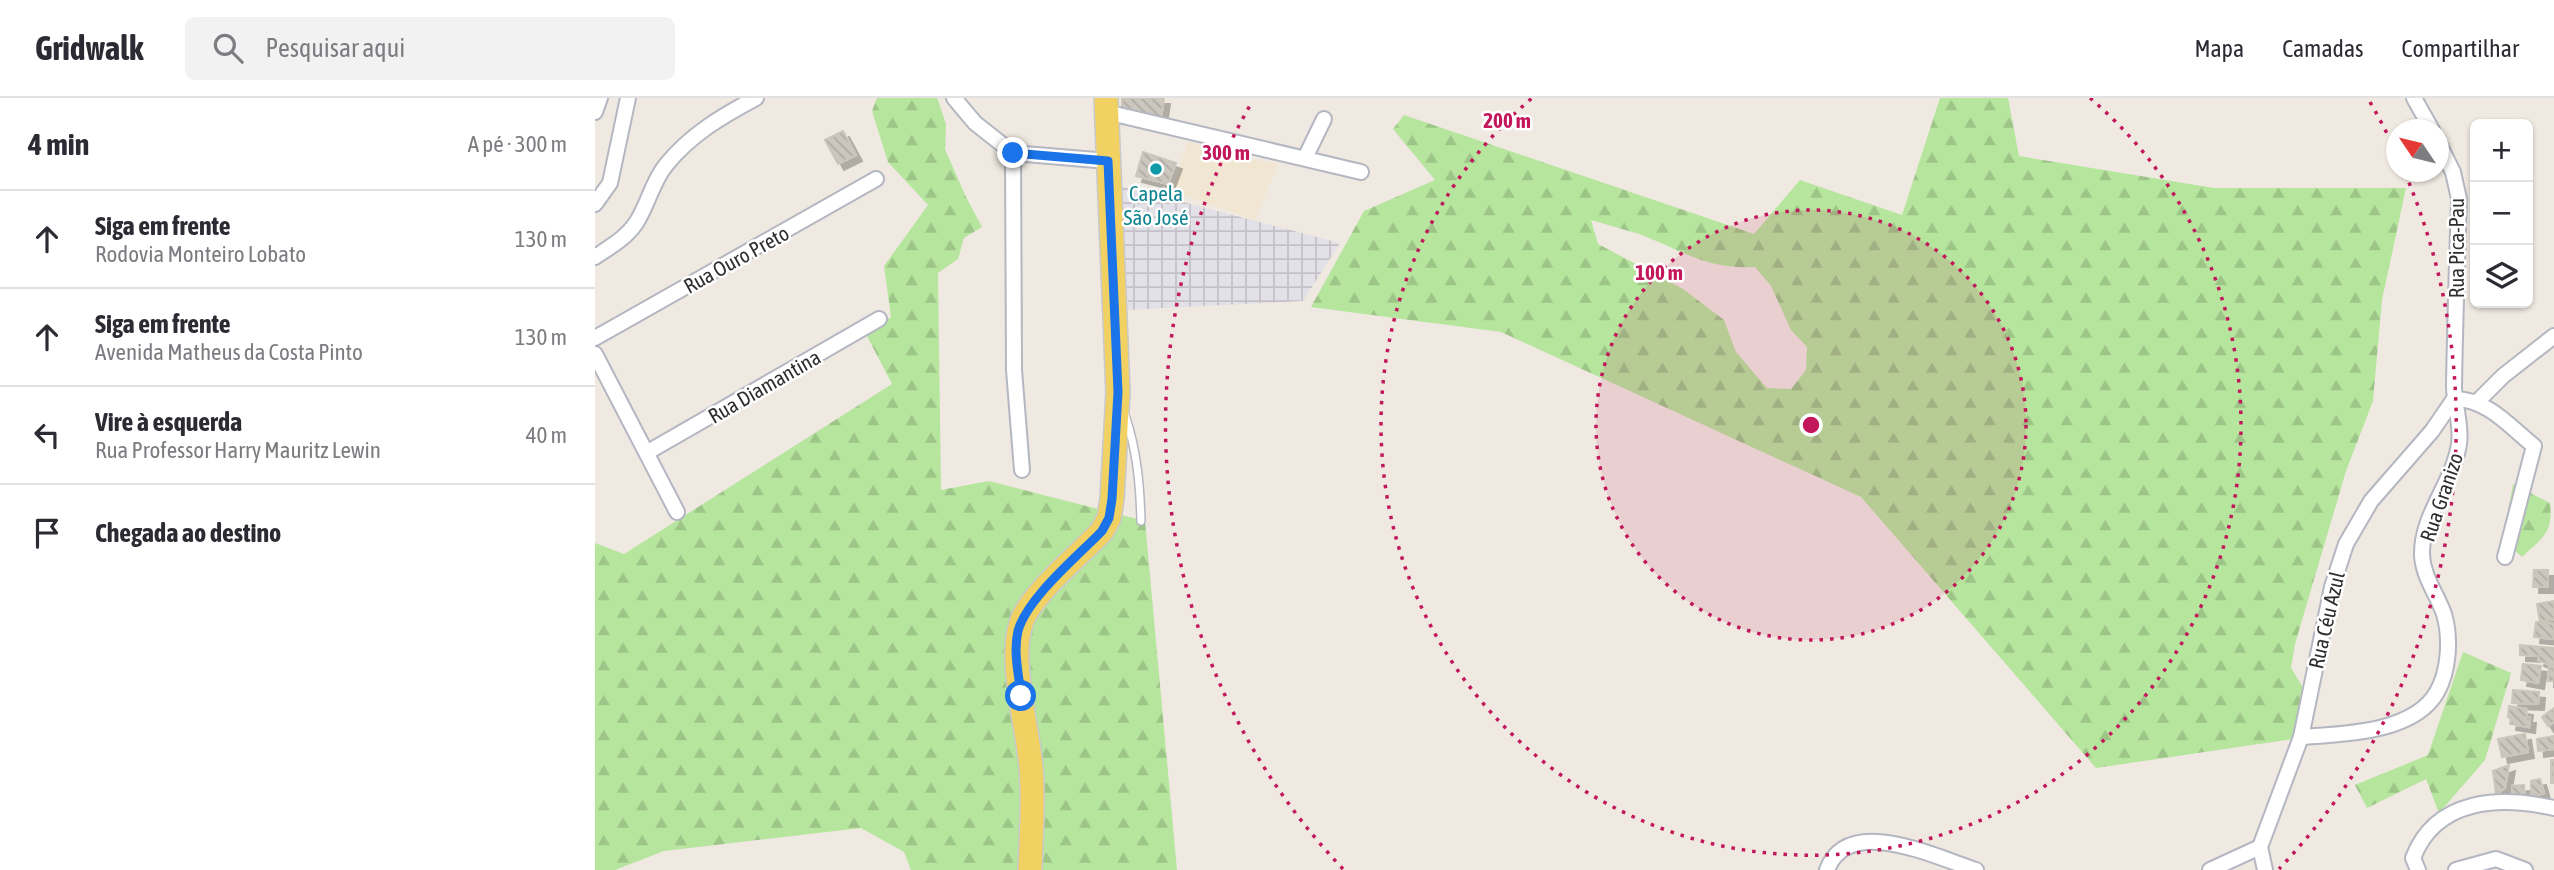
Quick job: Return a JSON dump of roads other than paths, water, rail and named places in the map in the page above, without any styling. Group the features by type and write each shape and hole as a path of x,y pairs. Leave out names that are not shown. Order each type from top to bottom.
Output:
{"main road":[{"path":"1030,870 1031,770 1016,648 1018,631 1035,600 1102,531 1109,518 1112,499 1118,392 1106,105"}],"street":[{"path":"595,112 600,98"},
{"path":"595,204 610,183 628,98"},
{"path":"595,257 624,238 636,223 663,168 684,144 716,120 756,98"},
{"path":"954,98 975,123 1013,153 1108,161"},
{"path":"2414,98 2426,119"},
{"path":"1106,105 1361,172"},
{"path":"1305,158 1324,119"},
{"path":"1013,153 1014,370 1022,470"},
{"name":"Rua Pica-Pau","path":"2449,164 2459,199 2454,399"},
{"name":"Rua Ouro Preto","path":"595,338 876,179"},
{"name":"Rua Diamantina","path":"648,452 879,319"},
{"path":"2478,401 2503,376 2554,336"},
{"path":"595,355 677,512"},
{"path":"2454,399 2478,401 2534,446 2505,557"},
{"name":"Rua Granizo","path":"2301,737 2334,735 2402,722 2422,711 2438,691 2449,653 2444,616 2426,578 2422,554 2426,528 2451,473 2459,443 2454,399"},
{"name":"Rua Céu Azul","path":"2260,847 2301,737 2332,586 2346,544 2371,501 2432,431 2454,399"},
{"path":"2416,864 2417,847 2436,823 2467,806 2529,803 2554,808"},
{"path":"1827,870 1840,851 1858,842 1884,841 1976,870"},
{"path":"2210,870 2260,847 2265,870"},
{"path":"2456,870 2495,859 2525,870"}],"lane":[{"path":"1118,392 1134,440 1141,521"}],"place":[{"name":"Capela São José","path":"1156,169"}]}
